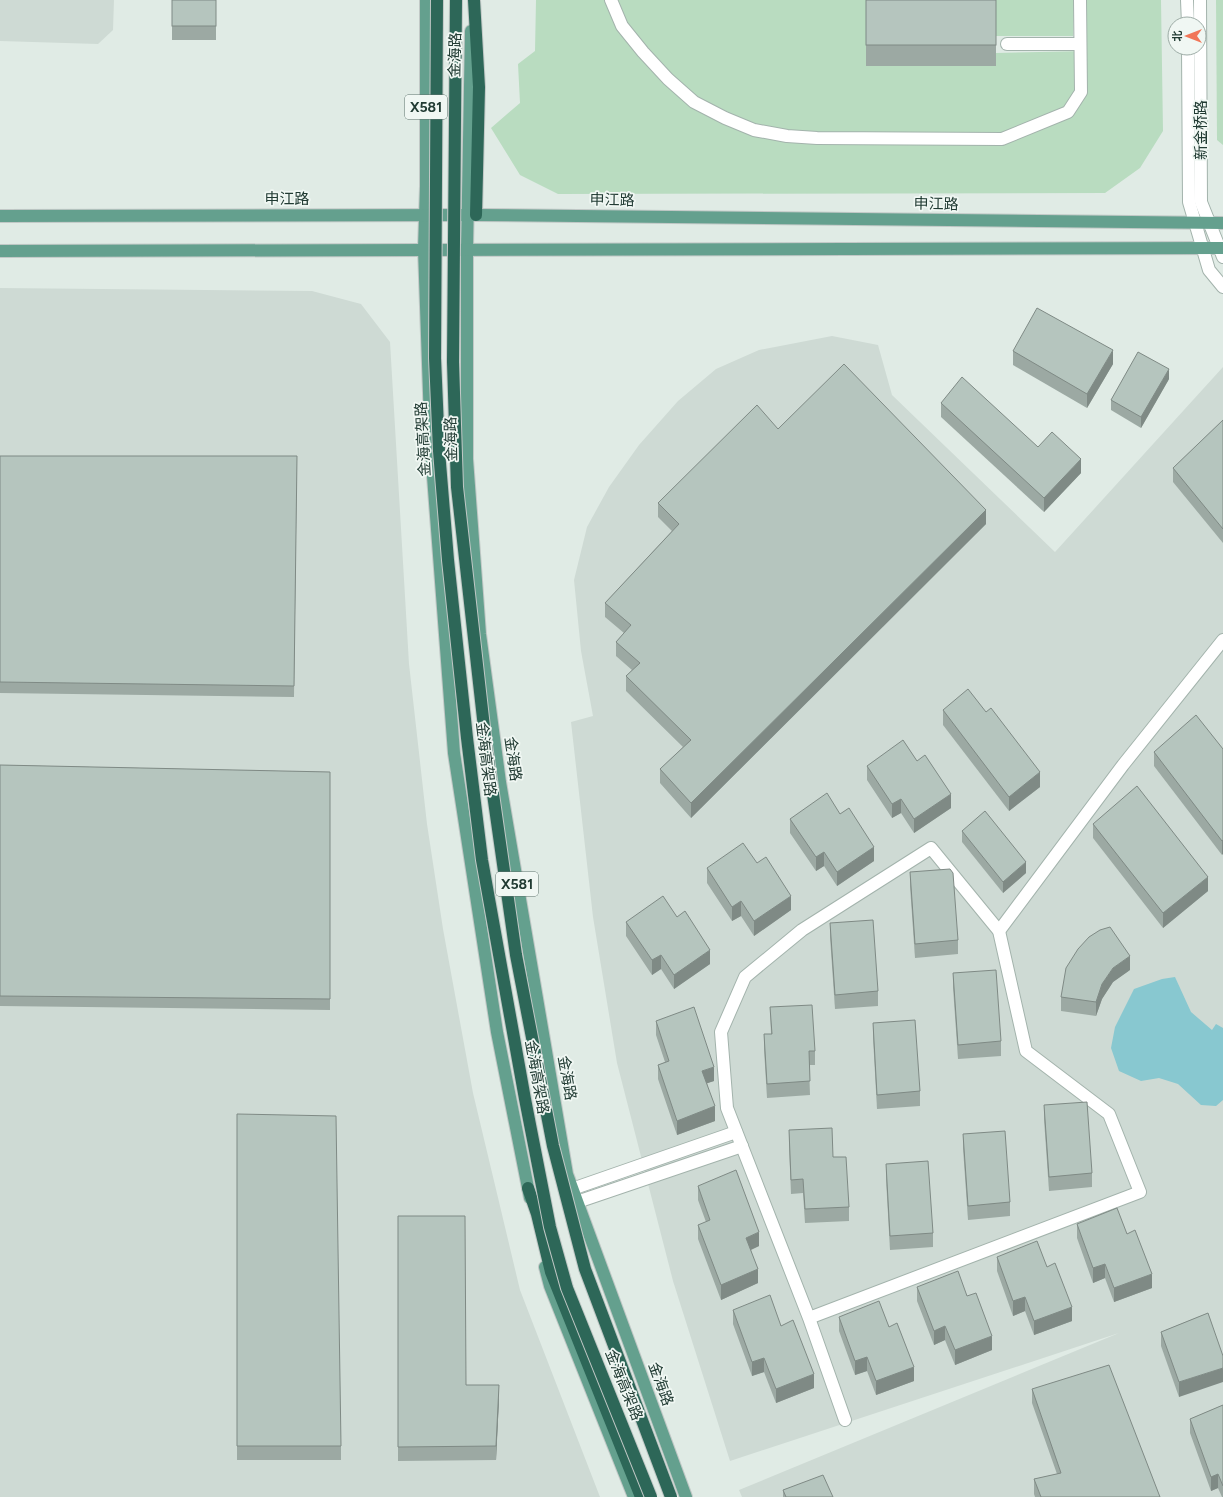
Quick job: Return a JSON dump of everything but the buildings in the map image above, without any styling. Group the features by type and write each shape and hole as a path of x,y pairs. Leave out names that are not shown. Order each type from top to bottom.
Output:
{"highway":[{"name":"金海高架路","path":"437,0 436,358 439,451 448,560 482,860 524,1099 550,1227 567,1288 651,1497"},
{"name":"金海高架路","path":"456,0 453,362 456,471 486,745 516,955 553,1146 585,1269 671,1497"},
{"path":"472,215 479,87 473,0"},
{"path":"528,1188 534,1202 546,1245 551,1272 641,1497"}],"main road":[{"name":"金海路","path":"426,0 426,186 424,249 431,450 454,753 497,1032 528,1188 550,1286 634,1497"},
{"name":"金海路","path":"473,0 472,215 467,250 467,459 480,634 501,790 566,1166 572,1189 686,1497"},
{"name":"申江路","path":"0,216 472,215 1195,224 1217,223"},
{"path":"0,251 424,249 1203,249 1222,251"}],"street":[{"path":"611,0 622,26 668,79 694,102 725,118 754,130 787,136 1002,140 1068,112 1081,92 1080,0"},
{"path":"1188,0 1188,16"},
{"name":"新金桥路","path":"1200,0 1201,202 1217,223 1222,251"},
{"path":"1007,44 1080,44"},
{"name":"新金桥路","path":"1188,56 1189,202 1209,270 1223,287"},
{"path":"999,931 1123,765 1223,640"},
{"path":"809,1318 1140,1192 1109,1114 1026,1051 999,931 931,848 802,930 745,978 721,1032 727,1108 809,1318 845,1420"},
{"path":"572,1189 736,1132"},
{"path":"577,1202 742,1146"}],"shaded area":[{"path":"0,0 114,0 113,30 98,44 0,41"},
{"path":"0,288 312,291 361,304 390,342 409,664 427,824 443,929 473,1093 520,1290 600,1497 0,1497"},
{"path":"832,336 878,345 892,395 1055,552 1223,367 1223,1497 742,1497 739,1490 1119,1333 730,1461 673,1281 617,1063 593,917 571,722 593,716 581,651 574,580 587,527 609,487 639,445 678,401 716,369 759,350"}],"green space":[{"path":"536,0 866,0 996,53 1086,51 1087,0 1161,0 1163,131 1140,168 1105,193 558,194 520,175 491,128 520,103 518,64 535,51"},
{"path":"996,0 1074,0 1073,36 996,36"},
{"path":"1216,0 1223,0 1223,145 1217,140"}],"water":[{"path":"1175,977 1191,1012 1212,1030 1216,1024 1223,1028 1223,1100 1216,1106 1201,1105 1178,1084 1159,1078 1141,1081 1119,1071 1111,1048 1115,1027 1134,989 1162,979"}]}
